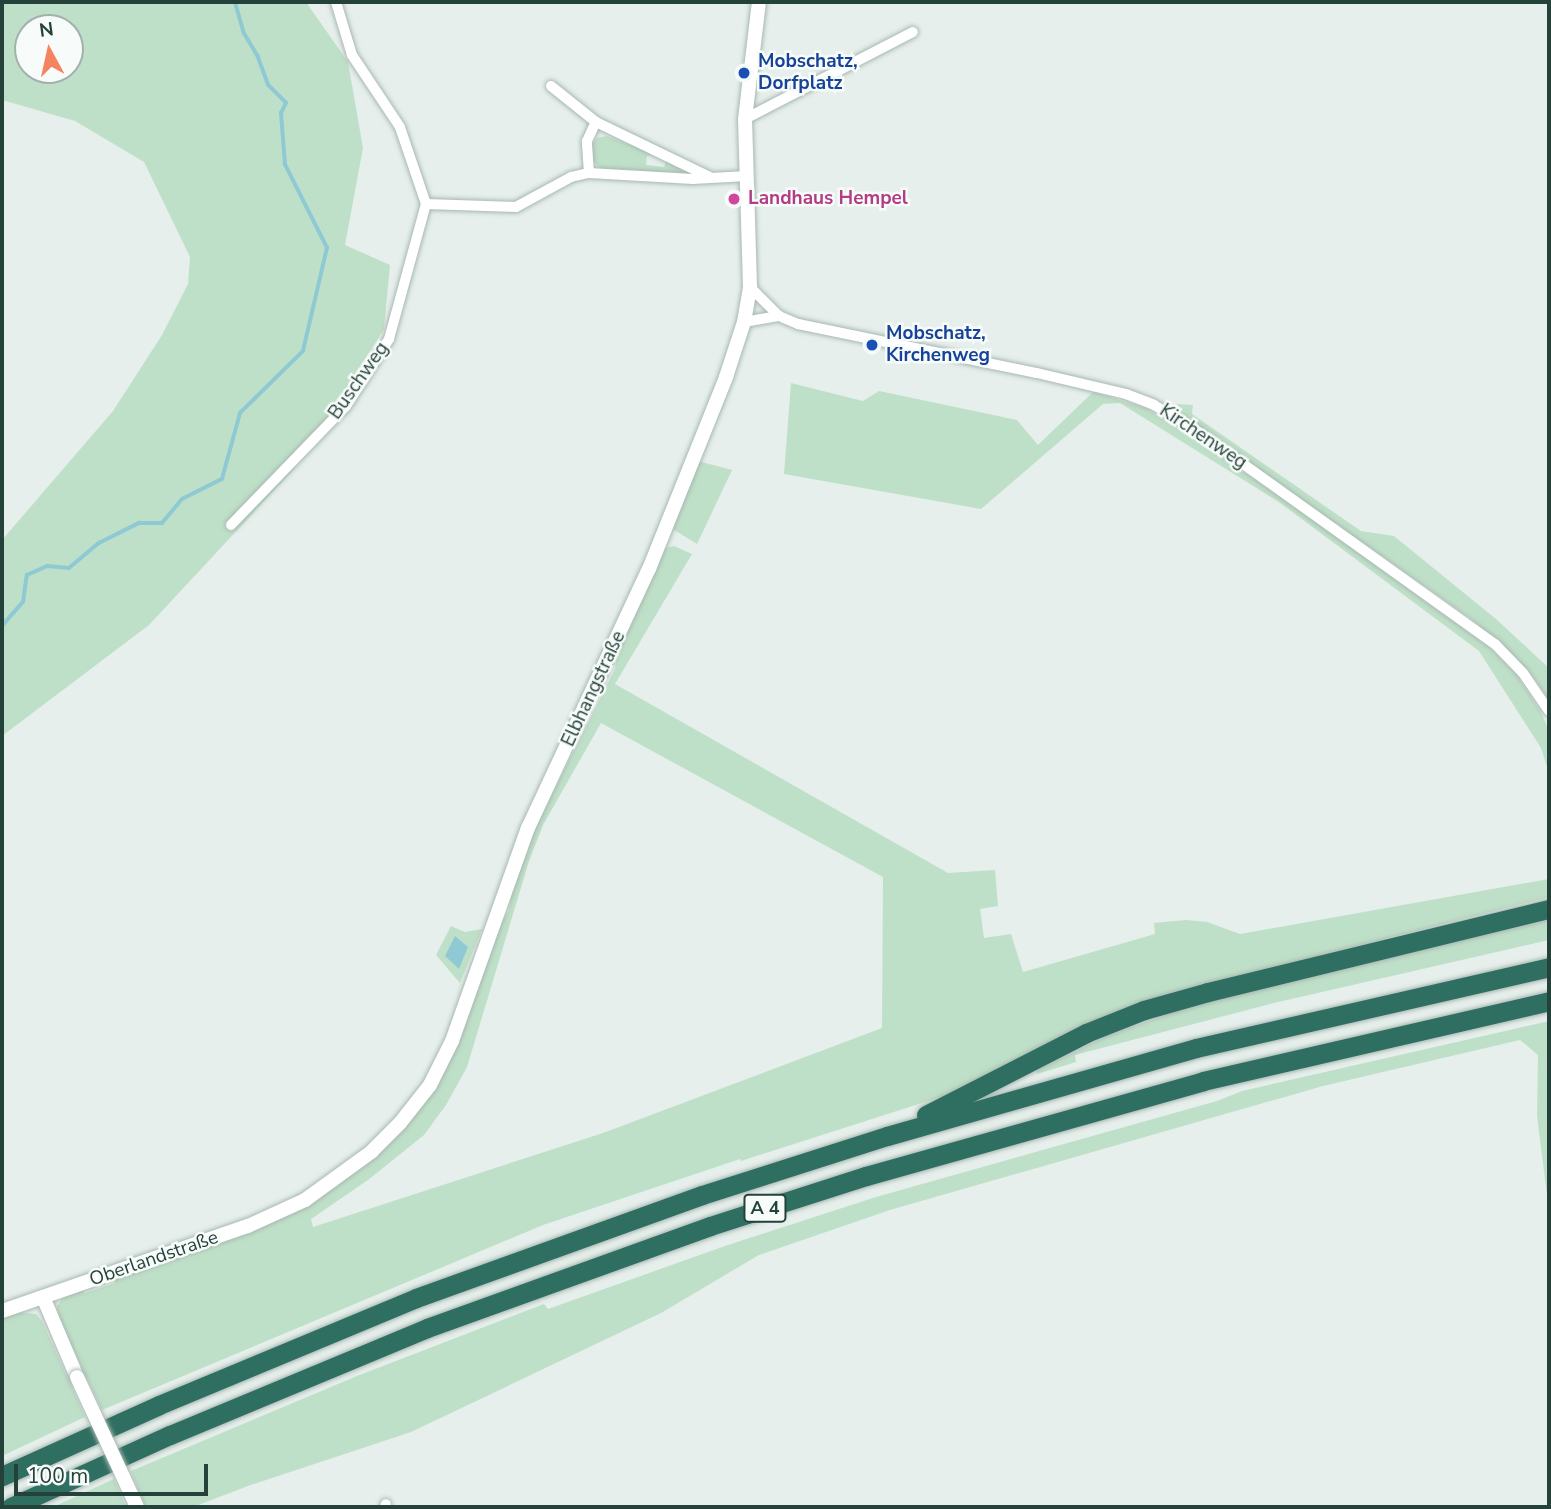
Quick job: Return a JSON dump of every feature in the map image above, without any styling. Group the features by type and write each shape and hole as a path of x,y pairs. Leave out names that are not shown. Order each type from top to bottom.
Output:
{"highway":[{"path":"887,1136 1086,1033 1135,1013 1208,992 1549,909"},
{"name":"A 4","path":"2,1476 159,1405 416,1298 702,1195 887,1136 1196,1048 1549,967"},
{"name":"A 4","path":"11,1507 170,1435 404,1338 710,1226 866,1176 1152,1094 1549,1001"}],"street":[{"path":"336,2 352,55 400,127 426,204 516,207 571,177 589,173 681,179 747,176"},
{"name":"Elbhangstraße","path":"305,1200 371,1152 422,1098 442,1064 528,828 649,569 726,377 744,322 750,287 746,118 759,2"},
{"path":"746,118 913,32"},
{"path":"551,86 596,122 710,177"},
{"path":"589,173 587,141 596,122"},
{"name":"Buschweg","path":"231,524 346,406 389,339 426,204"},
{"name":"Kirchenweg","path":"750,287 779,316 798,324 939,351 1091,385 1154,405 1193,428 1495,644 1523,673 1549,711"},
{"name":"Kirchenweg","path":"744,322 779,316"},
{"name":"Oberlandstraße","path":"2,1311 248,1226 305,1200"},
{"path":"43,1297 137,1507"}],"green space":[{"path":"2,2 306,2 348,62 363,148 345,245 390,265 384,329 294,469 149,625 2,736 2,540 113,411 162,335 188,284 190,257 144,162 75,121 2,100"},
{"path":"606,136 655,154 647,156 646,165 664,167 667,159 693,173 608,171 600,168 593,160 592,145 597,138"},
{"path":"791,383 863,401 879,391 1017,420 1038,445 1093,392 1146,408 1281,497 1489,647 1517,675 1541,712 1549,731 1549,773 1541,748 1479,651 1279,502 1120,403 1103,404 981,509 784,474"},
{"path":"1177,404 1193,405 1192,414 1361,531 1394,536 1496,619 1549,668 1549,700 1529,671 1470,618 1180,414"},
{"path":"698,461 732,470 697,544 671,528"},
{"path":"674,546 692,554 615,684 948,873 995,870 998,906 980,909 984,938 1011,934 1023,972 1155,934 1154,923 1186,920 1207,922 1240,934 1549,879 1549,897 1166,994 953,1093 741,1161 740,1159 543,1225 102,1410 58,1317 57,1306 62,1299 82,1290 85,1293 115,1283 113,1277 252,1231 408,1124 496,932 509,910 514,881 537,824 615,669 617,653 662,549","holes":["601,723 883,877 882,1028 603,1133 313,1227 311,1219 368,1180 424,1135 446,1105 467,1067 529,861 543,825"]},
{"path":"1549,920 1549,940 1274,1003 1075,1055 1076,1062 1037,1074 1036,1071 1107,1036 1211,999"},
{"path":"451,926 465,932 482,929 460,983 436,955"},
{"path":"1549,1021 1549,1211 1537,1116 1538,1055 1520,1040 1323,1086 890,1210 759,1255 661,1313 411,1432 193,1507 145,1507 131,1471 357,1376 544,1304 548,1309 725,1246 876,1197 1217,1101 1242,1091"},
{"path":"15,1312 36,1314 42,1321 85,1417 2,1456 2,1318"},
{"path":"114,1479 126,1507 53,1507"}],"water":[{"path":"455,936 468,947 459,969 445,956"}],"waterway":[{"path":"2,626 23,602 27,575 47,566 69,568 99,543 139,523 162,523 182,499 222,479 240,413 303,351 327,248 285,165 281,113 286,103 268,85 258,57 244,34 235,2"}],"place":[{"name":"Mobschatz, Dorfplatz","path":"744,73"},
{"name":"Landhaus Hempel","path":"734,199"},
{"name":"Mobschatz, Kirchenweg","path":"872,345"}]}
